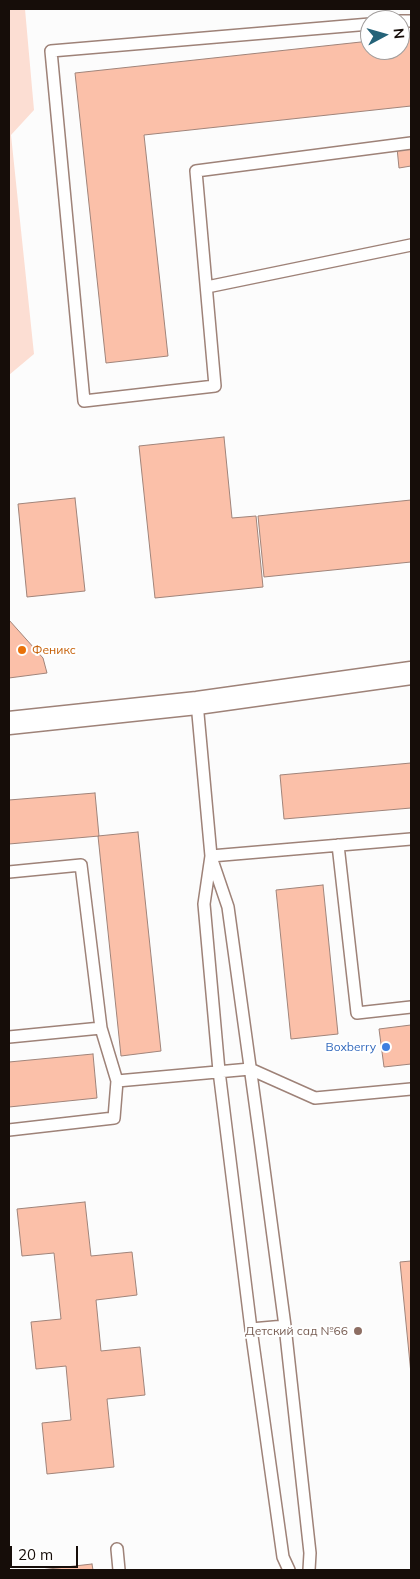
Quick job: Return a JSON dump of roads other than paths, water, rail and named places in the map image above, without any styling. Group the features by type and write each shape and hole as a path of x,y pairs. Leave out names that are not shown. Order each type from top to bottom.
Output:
{"street":[{"path":"9,723 197,703 411,673"}],"lane":[{"path":"360,25 51,50 84,401 215,386 196,171 411,143"},
{"path":"207,287 411,245"},
{"path":"197,703 210,856 204,904 218,1071 283,1557 289,1570"},
{"path":"210,856 411,839"},
{"path":"338,845 357,1013 411,1007"},
{"path":"210,856 228,907 285,1326 310,1553 309,1570"},
{"path":"9,872 81,865 100,1028 117,1081 114,1118 9,1130"},
{"path":"9,1037 100,1028"},
{"path":"117,1081 250,1069 315,1098 411,1089"},
{"path":"251,1329 285,1326"},
{"path":"117,1549 119,1570"}],"place":[{"name":"Феникс","path":"22,650"},
{"name":"Boxberry","path":"386,1047"},
{"name":"Детский сад №66","path":"358,1331"}]}
